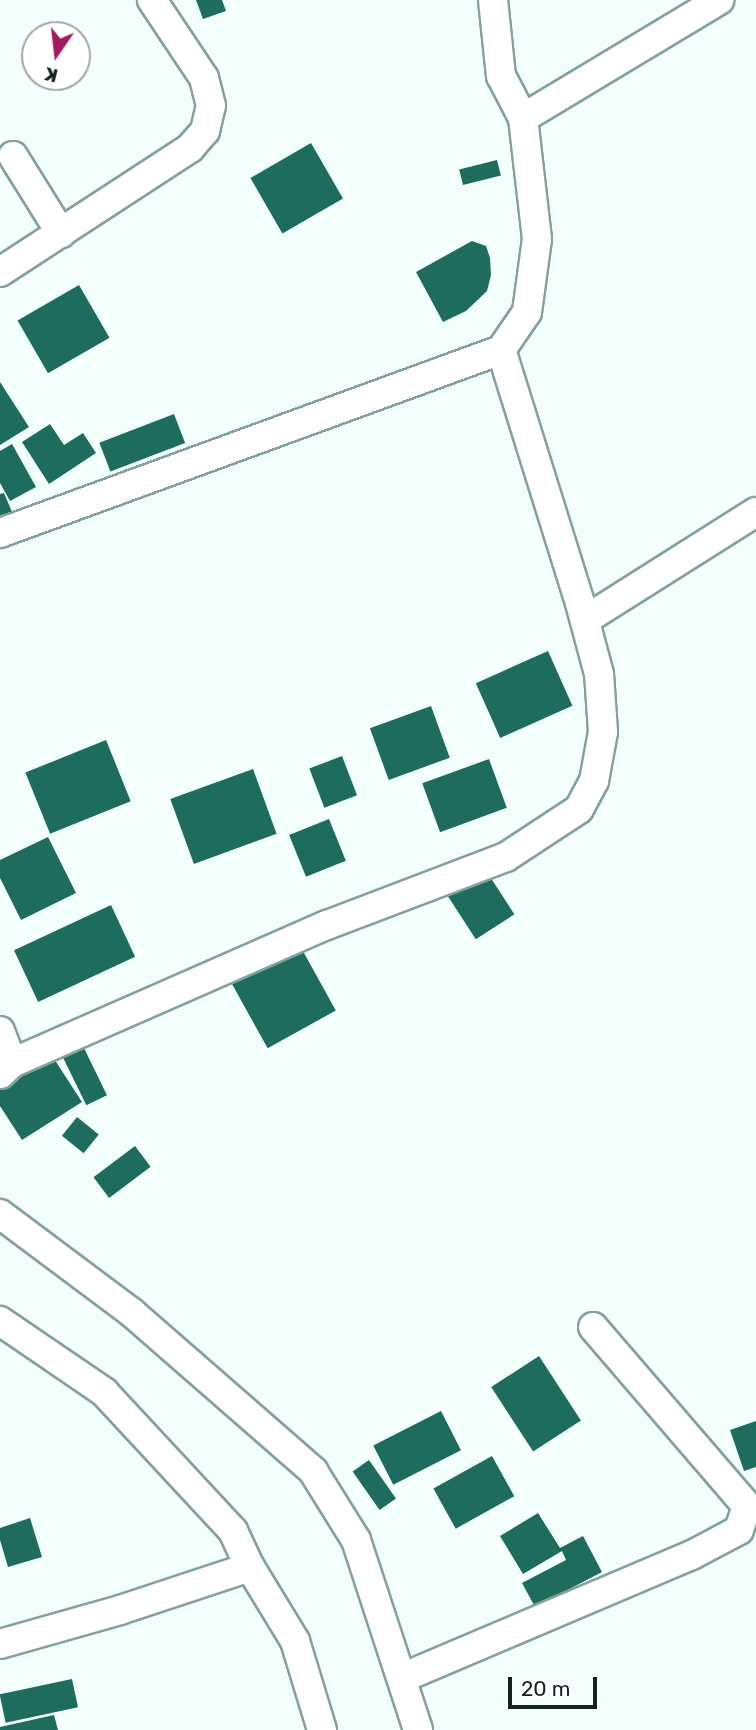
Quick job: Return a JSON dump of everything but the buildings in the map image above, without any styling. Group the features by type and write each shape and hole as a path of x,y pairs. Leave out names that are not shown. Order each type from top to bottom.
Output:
{"street":[{"path":"0,272 191,148 205,131 211,106 204,78 152,0"},
{"path":"0,534 500,349 527,312 537,239 523,118 501,76 493,0"},
{"path":"523,118 719,0"},
{"path":"13,156 61,233"},
{"path":"0,1031 6,1069 327,925 506,857 579,809 594,782 603,732 599,674 585,620 500,349"},
{"path":"585,620 756,512"},
{"path":"0,1214 131,1312 313,1471 356,1540 418,1730"},
{"path":"0,1321 104,1392 233,1531 250,1567 295,1641 321,1730"},
{"path":"402,1678 692,1555 739,1530 747,1506 593,1326"},
{"path":"0,1644 120,1610 250,1567"}]}
